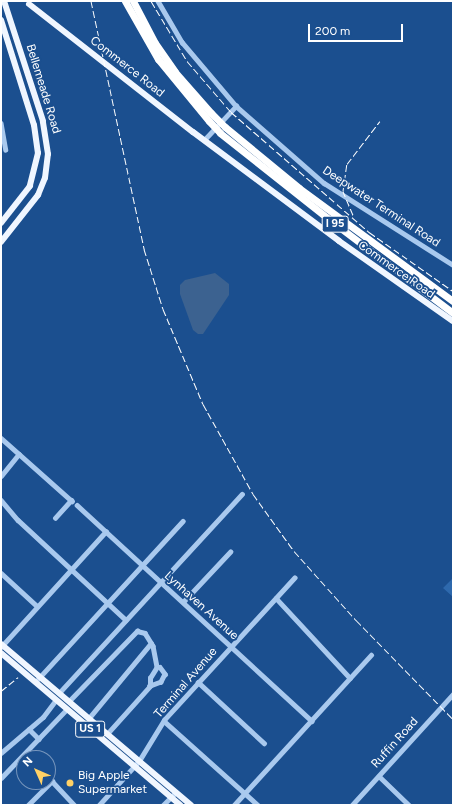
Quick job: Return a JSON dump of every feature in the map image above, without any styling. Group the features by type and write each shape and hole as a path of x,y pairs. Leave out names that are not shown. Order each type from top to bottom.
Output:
{"highway":[{"name":"I 95","path":"125,1 158,60 209,121 453,302"},
{"name":"I 95","path":"133,1 156,43 176,72 211,113 223,130 326,217 453,312"}],"main road":[{"name":"Bellemeade Road","path":"1,242 38,195 45,178 48,154 44,126 4,1"},
{"name":"Commerce Road","path":"29,4 204,140 339,241 453,322"},
{"name":"Bellemeade Road","path":"1,20 34,125 38,153 30,186 1,223"},
{"name":"US 1","path":"2,645 191,805"},
{"name":"US 1","path":"1,653 180,805"}],"street":[{"name":"Deepwater Terminal Road","path":"158,1 182,42 236,106 324,183 453,265"},
{"path":"204,140 236,106"},
{"path":"1,123 6,150"},
{"path":"1,438 72,500 55,518"},
{"path":"1,476 19,454"},
{"path":"59,693 242,494"},
{"path":"1,500 18,520 70,570 126,620"},
{"name":"Lynhaven Avenue","path":"77,505 312,721"},
{"path":"35,682 183,522"},
{"path":"2,645 106,531"},
{"path":"183,602 230,552"},
{"path":"3,575 37,606"},
{"name":"Terminal Avenue","path":"99,805 135,767 164,721 294,578"},
{"path":"276,598 350,678"},
{"path":"69,701 133,633 143,632 151,643 157,667 150,678 150,686"},
{"path":"89,718 151,643"},
{"path":"234,805 371,655"},
{"path":"107,734 150,686 161,682 165,674 160,667 157,667"},
{"path":"198,682 264,743"},
{"name":"Ruffin Road","path":"352,805 453,694"},
{"path":"1,753 44,717 56,700"},
{"path":"1,778 67,709"},
{"path":"164,721 258,805"},
{"path":"29,729 39,739"},
{"path":"379,776 409,805"},
{"path":"28,805 52,781 74,805"},
{"path":"163,805 175,792"}],"shaded area":[{"path":"215,273 229,284 229,295 203,334 198,334 193,330 180,294 180,285 185,280"},
{"path":"453,578 453,597 443,588"}],"railway":[{"path":"91,1 144,249 163,309 203,404 253,494 294,551 356,620 453,719"},
{"path":"151,1 187,61 231,112 369,232 453,291"},
{"path":"353,215 343,191 347,164 380,121"},
{"path":"1,691 18,677"}],"place":[{"name":"Big Apple Supermarket","path":"70,783"}]}
